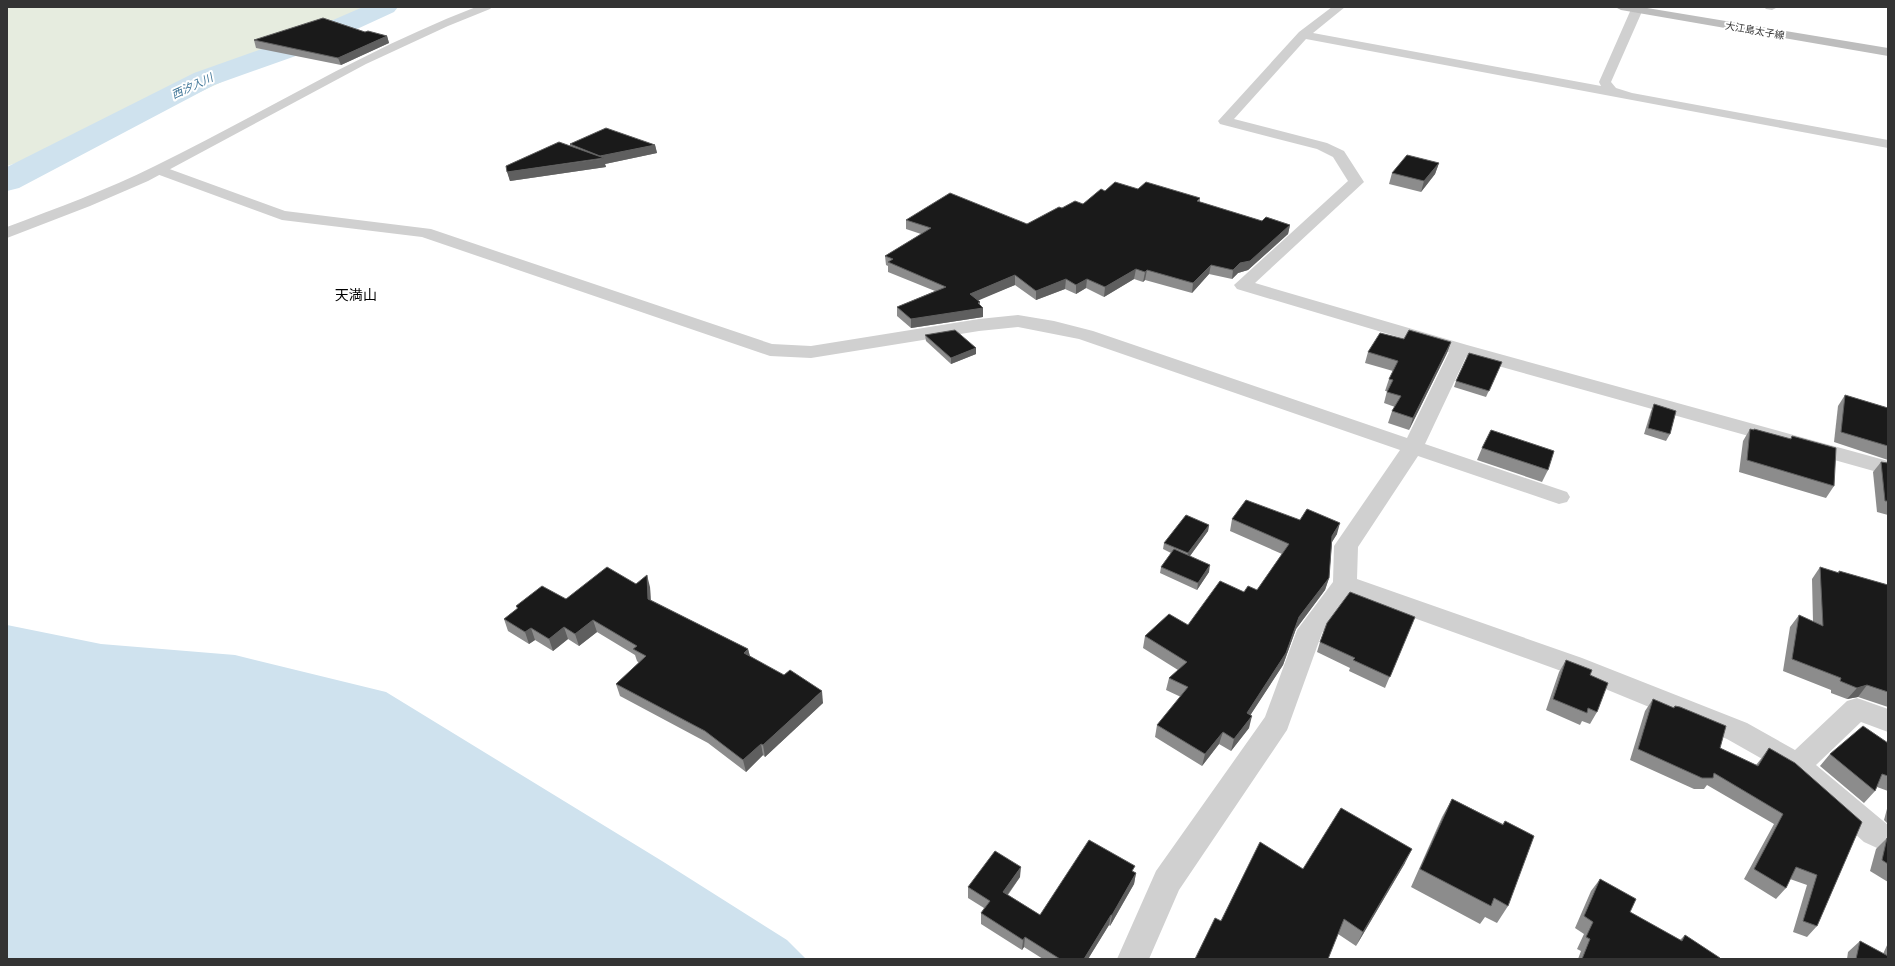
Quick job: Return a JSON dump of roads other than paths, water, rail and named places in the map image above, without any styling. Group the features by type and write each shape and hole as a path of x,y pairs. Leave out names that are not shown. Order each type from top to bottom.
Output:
{"main road":[{"name":"大江島太子線","path":"1621,7 1637,8 1888,52"}],"street":[{"path":"7,233 75,207 159,170 395,44 486,7"},
{"path":"1339,7 1303,35 1225,121 1322,146 1339,154 1356,182 1243,285 1460,349 1888,468"},
{"path":"1611,90 1605,82 1637,8"},
{"path":"1303,35 1574,86 1611,90 1629,97 1888,144"},
{"path":"159,170 282,215 425,232 770,350 811,352 979,325 1018,321 1054,327 1086,336 1559,497"},
{"path":"1133,959 1167,881 1277,722 1310,630 1345,584 1346,546 1413,447 1460,349"},
{"path":"1345,584 1574,665 1737,731 1797,765 1875,833 1888,840"},
{"path":"1797,765 1857,709 1888,721"}],"water":[{"path":"7,625 101,644 235,655 386,692 662,861 787,940 806,959 7,959"}],"waterway":[{"name":"西汐入川","path":"7,181 204,79 297,46 385,7"}],"district":[{"name":"天満山","path":"356,295"}]}
